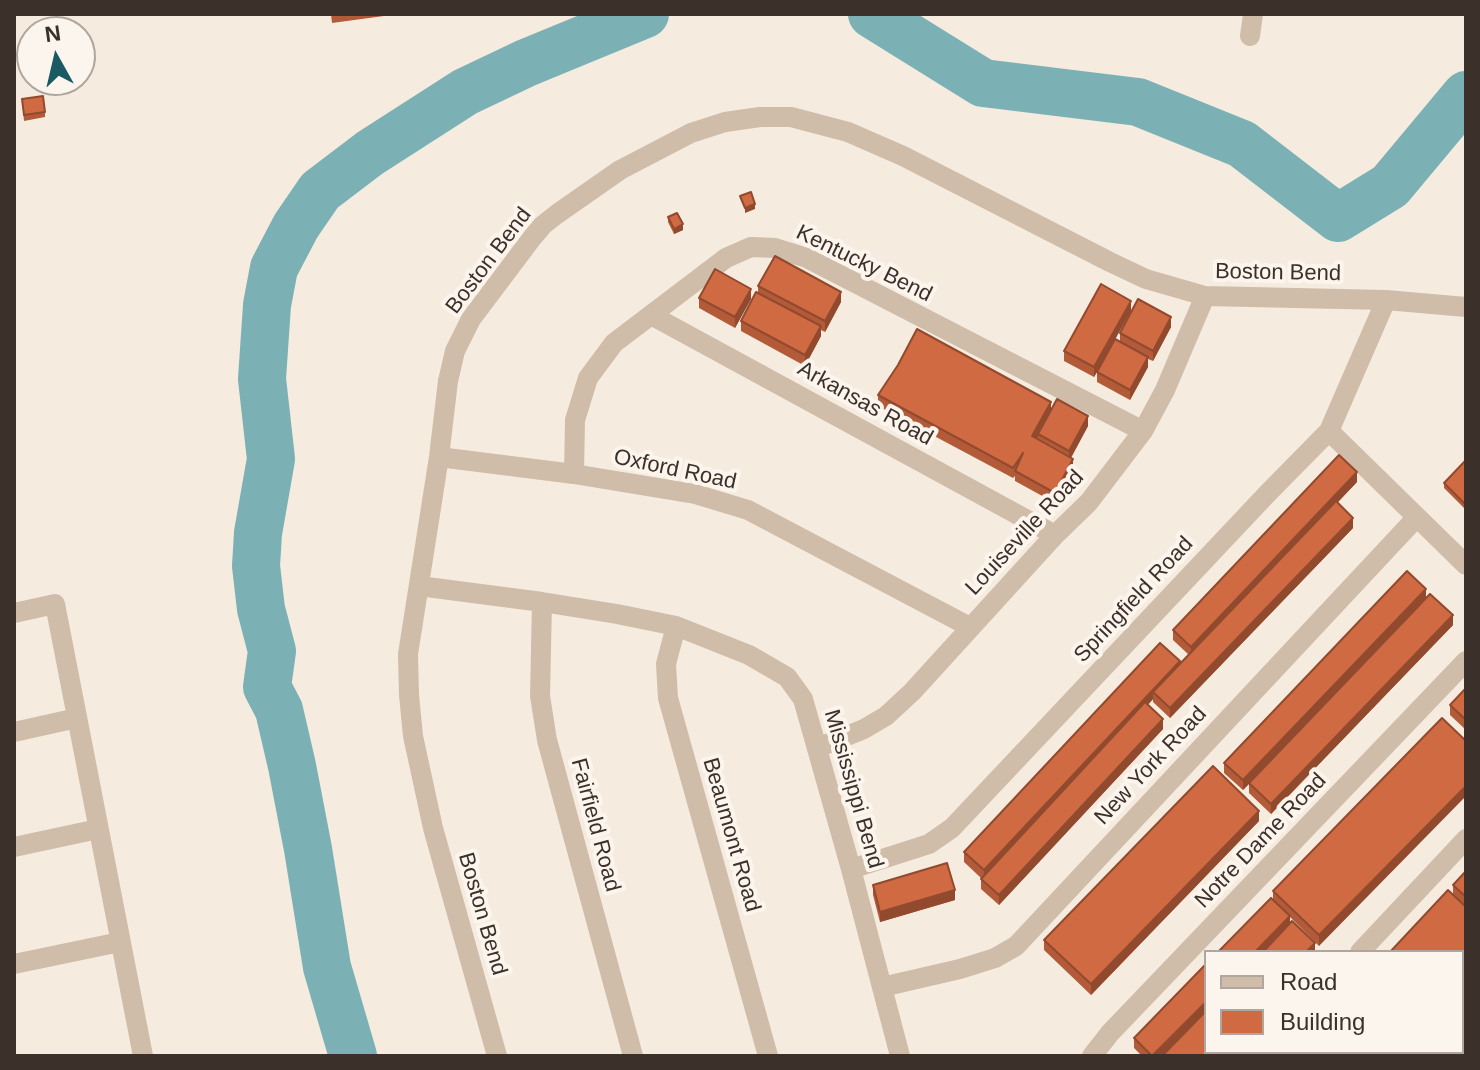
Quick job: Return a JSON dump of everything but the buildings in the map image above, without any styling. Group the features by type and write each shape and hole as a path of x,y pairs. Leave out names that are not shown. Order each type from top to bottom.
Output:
{"street":[{"path":"1250,36 1253,14"},
{"name":"Boston Bend","path":"497,1056 433,828 413,736 408,654 455,351 471,319 543,225 620,170 691,133 725,122 791,117 848,132 903,156 1146,279 1205,296 1386,300 1466,307"},
{"name":"Kentucky Bend","path":"574,474 575,420 588,378 614,343 726,258 751,247 775,248 807,258 1143,431"},
{"name":"Louiseville Road","path":"817,748 864,729 886,716 1089,502 1143,431 1165,390 1205,296"},
{"name":"Springfield Road","path":"851,869 929,844 952,828 1329,431 1386,300"},
{"name":"Arkansas Road","path":"651,315 1055,535"},
{"path":"1329,431 1466,565"},
{"name":"Oxford Road","path":"439,457 574,474 695,494 748,510 970,627"},
{"name":"New York Road","path":"882,987 960,969 995,958 1016,946 1417,517"},
{"name":"Mississippi Bend","path":"419,586 542,602 676,626 749,655 787,677 803,699 900,1056"},
{"name":"Fairfield Road","path":"542,602 540,696 547,740 633,1056"},
{"path":"14,613 55,604 139,1055"},
{"name":"Beaumont Road","path":"676,626 666,664 668,698 768,1056"},
{"name":"Notre Dame Road","path":"1092,1056 1110,1033 1466,661"},
{"path":"14,732 77,718"},
{"path":"14,847 98,829"},
{"path":"1362,950 1466,839"},
{"path":"14,964 120,942"}],"waterway":[{"path":"353,1056 327,967 308,849 279,710 267,687 272,651 261,609 256,566 258,533 271,459 262,379 267,305 274,268 296,226 320,191 370,153 465,92 645,14"},
{"path":"872,14 983,83 1138,102 1242,144 1338,218 1390,186 1466,95"}]}
